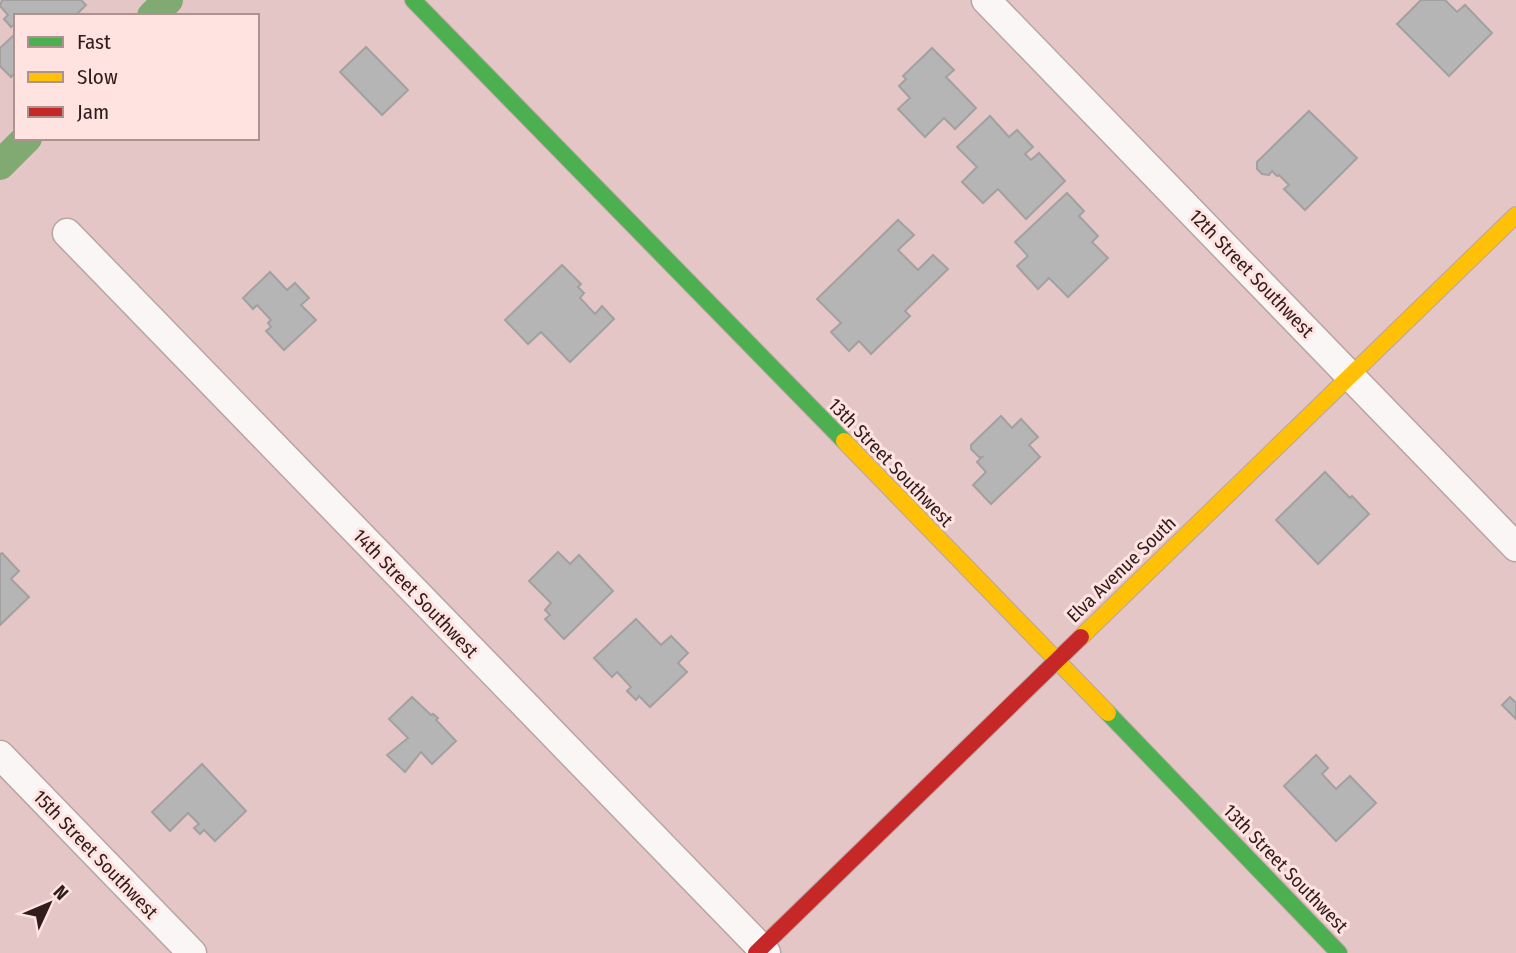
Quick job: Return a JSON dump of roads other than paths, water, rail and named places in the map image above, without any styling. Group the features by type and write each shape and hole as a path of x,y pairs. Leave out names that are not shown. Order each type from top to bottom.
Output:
{"street":[{"name":"13th Street Southwest","path":"413,0 1058,660 1339,953"},
{"name":"12th Street Southwest","path":"986,0 1516,547"},
{"name":"Elva Avenue South","path":"761,951 1516,215"},
{"name":"14th Street Southwest","path":"67,233 761,951"},
{"name":"15th Street Southwest","path":"0,755 192,953"}],"waterway":[{"path":"154,14 168,0"},
{"path":"0,165 25,140"}]}
